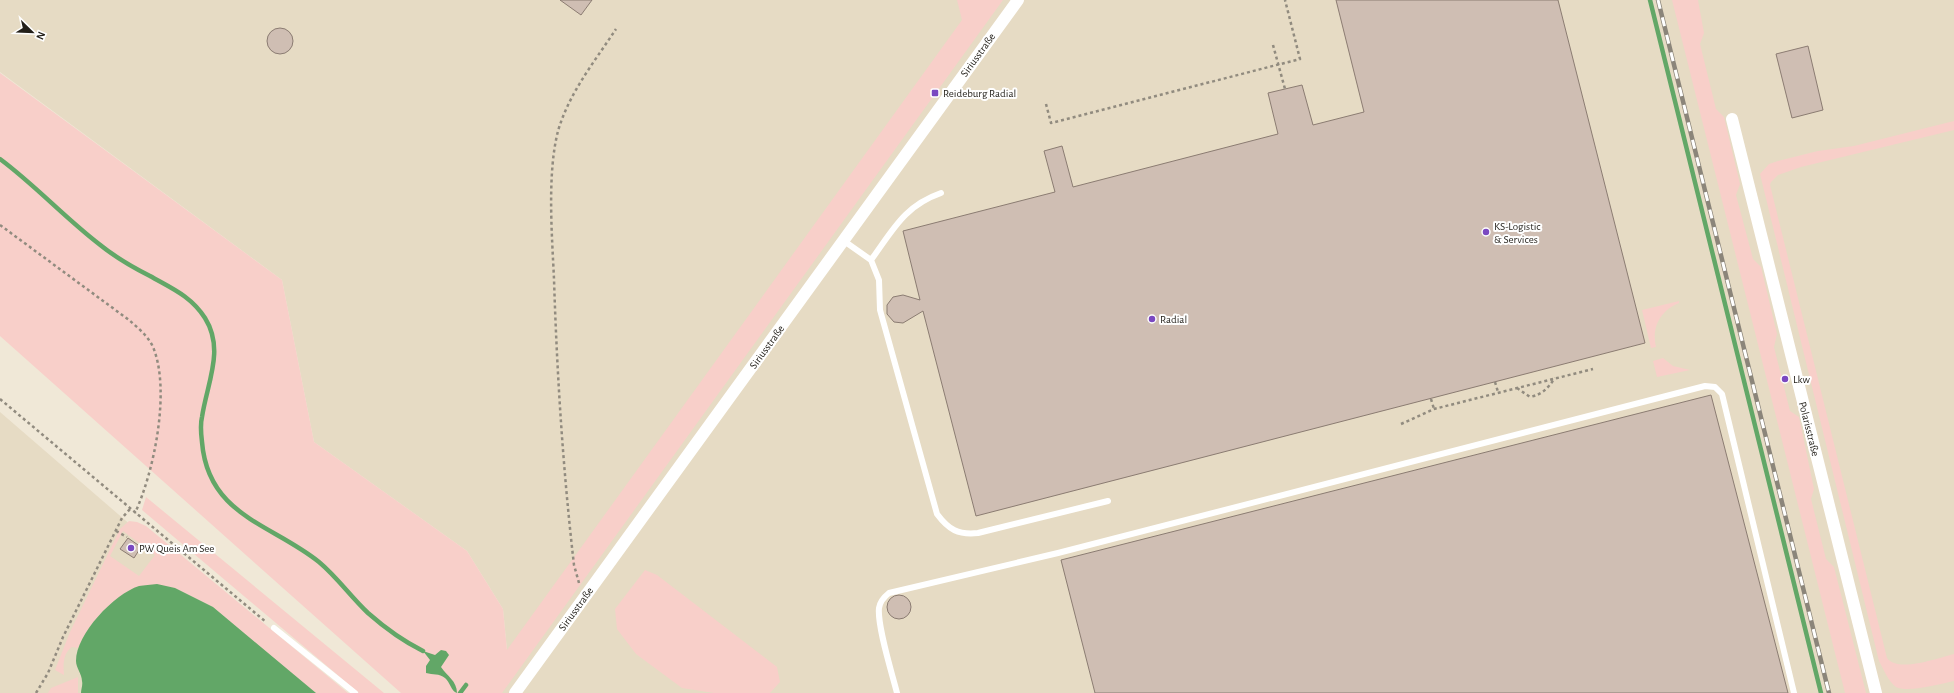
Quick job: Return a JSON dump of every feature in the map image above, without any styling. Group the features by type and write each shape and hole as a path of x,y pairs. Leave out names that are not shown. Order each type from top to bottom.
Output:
{"street":[{"name":"Siriusstraße","path":"515,693 1018,0"},
{"name":"Polarisstraße","path":"1732,119 1876,693"}],"lane":[{"path":"871,260 902,218 914,205 926,198 941,193"},
{"path":"844,241 871,260 879,280 880,310 882,318 937,514 944,524 965,534 978,533 1108,501"},
{"path":"896,693 879,608 882,598 889,593 1058,553 1705,386 1714,387 1722,394 1794,693"},
{"path":"274,628 355,693"}],"path":[{"path":"1046,104 1051,123 1300,59 1285,0"},
{"path":"587,595 581,588 574,565 561,427 553,257 553,165 558,132 567,109 580,83 616,29"},
{"path":"1273,45 1285,89"},
{"path":"0,225 128,320 145,334 152,346 160,372 161,396 155,450 135,513"},
{"path":"1401,424 1434,409 1593,369"},
{"path":"1517,387 1530,397 1542,394 1555,378"},
{"path":"1495,382 1498,392"},
{"path":"0,399 274,628"},
{"path":"1431,399 1434,409"},
{"path":"36,693 48,673 63,637 122,518 130,508"},
{"path":"116,531 127,538"}],"shaded area":[{"path":"0,0 1954,0 1954,693 501,693 507,650 503,609 467,551 314,442 282,280 0,72"},
{"path":"957,0 1003,0 502,693 401,693 0,336 0,73 282,280 314,442 467,551 503,609 507,650 962,20"},
{"path":"1672,0 1698,0 1704,33 1700,44 1716,109 1724,117 1740,184 1736,195 1753,259 1761,267 1777,334 1774,347 1790,411 1799,417 1814,489 1811,499 1826,559 1834,567 1866,693 1845,693"},
{"path":"1954,121 1954,130 1801,167 1778,175 1770,185 1887,658 1892,662 1909,664 1929,661 1954,654 1954,681 1916,689 1901,689 1896,687 1891,682 1879,661 1760,174 1769,164 1778,161 1818,151 1854,146"},
{"path":"1679,301 1679,303 1667,310 1659,320 1655,333 1656,347 1651,348 1642,310"},
{"path":"1663,358 1673,366 1690,370 1657,377 1653,361"},
{"path":"0,412 325,693 0,693"},
{"path":"146,497 384,693 359,693 142,510"},
{"path":"129,521 137,522 146,526 348,693 315,693 213,607 175,588 120,597 102,612 84,636 78,648 72,647 67,652 64,663 64,675 55,670 70,632 120,529","holes":["123,531 155,555 139,576 110,556"]},
{"path":"645,570 657,575 777,667 780,682 770,693 714,693 682,688 636,654 617,629 615,609"},
{"path":"157,584 175,588 213,607 316,693 81,693 82,678 76,661 82,639 89,628 108,606 129,590 139,586"},
{"path":"441,650 446,651 449,655 441,667 454,682 457,693 443,676 426,673 426,666 430,660 423,651 435,655"},
{"path":"78,677 78,693 48,693 51,688"}],"building":[{"path":"560,0 592,0 581,15"},
{"path":"1336,0 1558,0 1645,343 976,516 923,311 903,323 894,322 887,314 887,305 893,297 903,295 920,300 903,231 1055,192 1044,151 1062,146 1073,187 1278,134 1268,93 1302,85 1313,125 1364,112"},
{"path":"280,28 289,32 293,41 289,50 280,54 271,50 267,41 271,32"},
{"path":"1808,46 1823,110 1792,118 1776,54"},
{"path":"1711,395 1788,693 1095,693 1061,560"},
{"name":"PW Queis Am See","path":"128,538 141,547 134,558 120,549"},
{"path":"899,595 908,598 911,607 908,616 899,619 890,616 887,607 890,598"}],"waterway":[{"path":"1650,0 1821,693"},
{"path":"0,159 105,249 180,293 199,310 211,330 214,342 213,367 204,404 201,430 207,467 216,487 229,502 245,516 301,549 319,562 374,619 401,639 423,651"},
{"path":"460,693 466,685"}],"railway":[{"path":"1658,0 1829,693"}],"place":[{"name":"Reideburg Radial","path":"935,93"},
{"name":"KS-Logistic & Services","path":"1486,232"},
{"name":"Radial","path":"1152,319"},
{"name":"Lkw","path":"1785,379"},
{"name":"PW Queis Am See","path":"131,548"}]}
